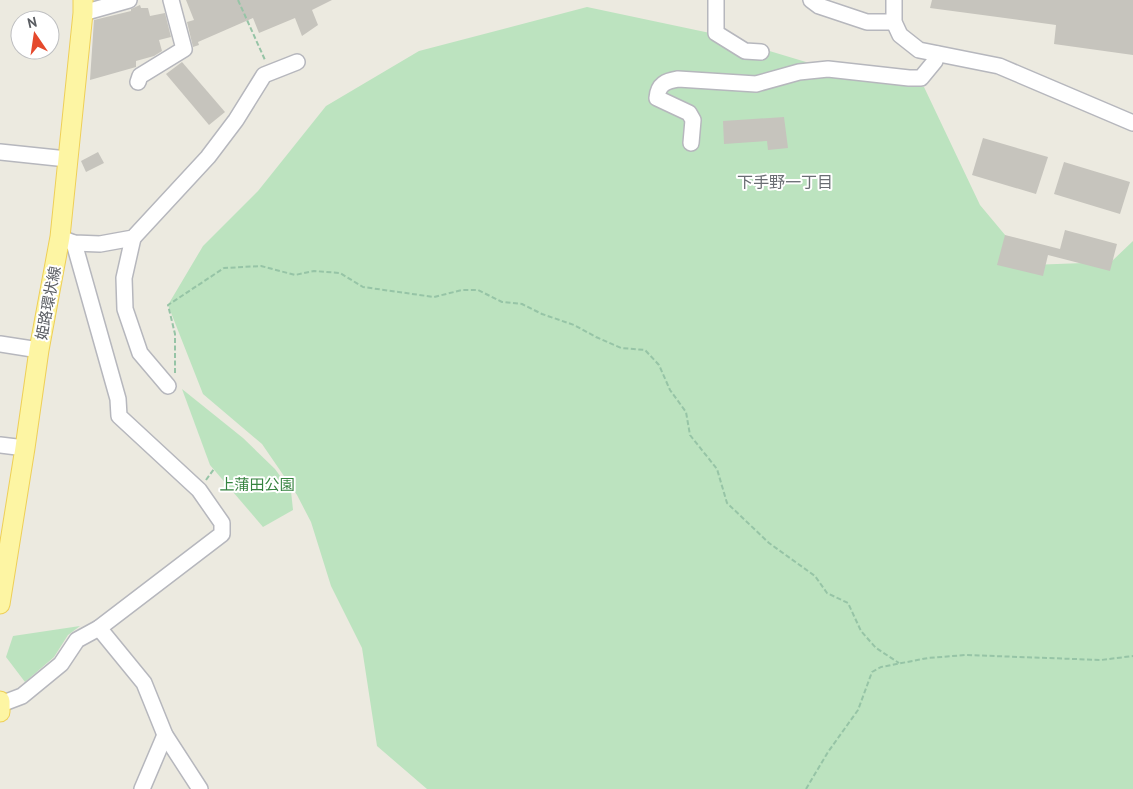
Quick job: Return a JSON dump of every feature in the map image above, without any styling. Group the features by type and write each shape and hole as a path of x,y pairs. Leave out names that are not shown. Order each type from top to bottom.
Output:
{"main road":[{"name":"姫路環状線","path":"0,604 39,350 67,240 67,159 83,6"},
{"path":"0,703 0,712"}],"street":[{"path":"83,6 129,0"},
{"path":"138,82 140,76 184,49 171,0"},
{"path":"716,0 716,33 745,51 761,52"},
{"path":"810,0 820,6 867,22 894,22"},
{"path":"894,0 894,22 900,36 919,50 999,66 1133,123"},
{"path":"691,143 693,120 689,112 657,98 658,90 666,82 678,80 756,84 799,72 828,69 921,78 935,61 937,54"},
{"path":"171,379 140,353 125,308 124,278 133,238 208,157 236,120 264,75 270,71 297,62"},
{"path":"0,152 67,159"},
{"path":"0,703 22,696 61,664 77,640 99,628 222,534 222,522 199,490 119,416 118,400 67,240 100,244 133,238"},
{"path":"0,344 39,350"},
{"path":"0,445 25,448"},
{"path":"99,628 144,683 165,734 200,789"},
{"path":"142,789 165,734"}],"path":[{"path":"238,0 270,71"},
{"path":"171,379 176,334 168,305 224,268 251,266 260,266 295,276 314,271 340,273 363,287 434,297 462,290 478,290 502,302 522,304 542,314 574,324 596,337 621,348 644,350 659,365 670,390 686,412 690,435 718,469 727,503 769,543 815,576 828,593 848,603 860,631 876,648 899,663"},
{"path":"806,789 828,752 858,710 872,672 881,667 928,658 966,655 1101,660 1133,656"}],"green space":[{"path":"587,7 710,33 816,65 852,79 924,87 980,205 1030,265 1111,262 1133,241 1133,789 427,789 377,746 362,648 331,586 311,522 297,495 262,444 203,394 168,305 203,246 258,191 326,106 419,51"},
{"name":"上蒲田公園","path":"182,389 243,438 275,469 291,491 293,510 263,527 210,465"},
{"path":"80,626 68,635 54,657 25,682 6,657 13,636"}],"building":[{"path":"186,0 332,0 312,10 318,25 302,36 295,18 259,33 253,18 198,42 199,45 193,47 187,22 194,20"},
{"path":"932,0 1133,0 1133,55 1054,44 1056,25 930,8"},
{"path":"140,5 141,8 148,8 150,16 165,13 171,37 159,40 162,51 154,56 136,61 136,67 90,80 94,20 131,11 131,9"},
{"path":"182,62 225,112 209,125 166,74"},
{"path":"784,117 788,148 768,150 767,141 724,144 723,121"},
{"path":"983,138 1048,157 1036,194 972,175"},
{"path":"98,152 104,163 86,172 81,161"},
{"path":"1064,162 1130,182 1120,214 1054,194"},
{"path":"1065,230 1117,244 1110,271 1048,255 1043,276 997,265 1005,235 1060,249"}],"district":[{"name":"下手野一丁目","path":"785,182"}]}
